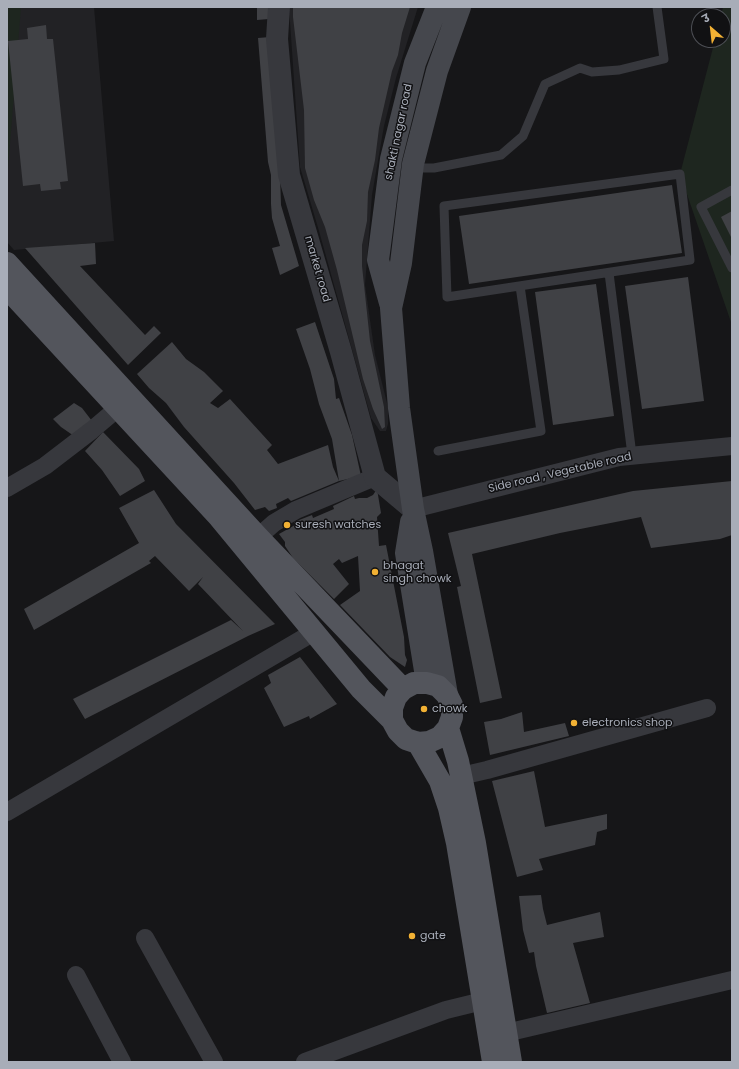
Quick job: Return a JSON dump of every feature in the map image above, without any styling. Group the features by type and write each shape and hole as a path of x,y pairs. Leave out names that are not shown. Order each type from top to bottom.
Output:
{"main road":[{"name":"shakti nagar road","path":"391,308 378,260 391,159 414,63 437,7"},
{"path":"7,288 218,516 361,688 392,720 398,731 406,739 418,743 429,742 440,737 448,728 452,717 452,705 447,695 422,551 413,509 399,408 391,308 401,263 412,168 437,71 460,7"},
{"path":"7,263 258,537 403,689"},
{"path":"413,509 406,553 427,683"},
{"path":"392,720 392,708 396,697 403,689 414,683 427,683 438,686 447,695"},
{"path":"448,728 461,776 475,843 492,999"},
{"path":"418,743 440,781 449,808 492,999 498,1034 511,1062"},
{"path":"493,1062 498,1034"}],"street":[{"name":"market road","path":"279,7 277,39 289,175 341,352 375,477"},
{"path":"7,488 45,466 118,408"},
{"name":"Side road , Vegetable road","path":"413,509 620,457 732,446"},
{"path":"258,537 274,523 296,510 375,477 413,509"},
{"path":"7,812 314,632"},
{"path":"461,776 707,708"},
{"path":"145,938 214,1062"},
{"path":"76,975 122,1062"},
{"path":"498,1034 732,980"},
{"path":"304,1062 446,1010 492,999"}],"lane":[{"path":"412,168 434,168 501,155 523,136 545,84 580,68 592,72 619,70 664,59 656,7"},
{"path":"680,174 690,260 520,286 448,297 444,206 680,174"},
{"path":"732,190 701,207 732,268"},
{"path":"609,273 632,455"},
{"path":"438,451 541,431 520,286"}],"shaded area":[{"path":"7,7 94,7 114,241 14,250 7,242"},
{"path":"7,7 21,7 7,181"},
{"path":"289,7 418,7 396,78 384,126 372,195 365,285 375,355 388,407 388,424 386,431 380,431 371,418 300,167"},
{"path":"732,7 732,325 680,174 713,48 731,48 731,8 723,8"}],"building":[{"path":"257,7 269,7 269,19 257,20"},
{"path":"293,7 410,7 402,33 398,55 392,71 379,128 375,160 368,192 367,221 362,245 362,266 370,341 384,407 385,427 382,429 373,409 363,379 337,270 325,227 314,200 305,168 304,110"},
{"path":"46,25 47,39 53,39 68,181 60,182 61,189 41,191 40,184 23,186 8,41 28,39 27,28"},
{"path":"270,37 281,205 299,266 280,275 272,248 280,246 272,218 271,175 268,162 258,38"},
{"path":"672,185 682,253 469,284 459,216"},
{"path":"732,211 732,239 721,217"},
{"path":"95,243 96,264 80,266 145,335 154,326 161,333 128,365 25,248"},
{"path":"688,277 704,401 642,409 625,286"},
{"path":"596,284 614,416 553,425 535,292"},
{"path":"315,322 334,379 336,399 339,398 352,435 361,476 339,481 332,439 319,404 310,369 296,329"},
{"path":"172,342 186,359 204,372 223,391 210,403 218,408 230,399 272,445 267,450 278,464 328,445 333,467 339,481 291,501 288,498 276,504 277,508 269,511 265,507 255,510 234,483 184,427 166,403 149,388 137,374"},
{"path":"74,403 82,408 92,421 74,436 53,419"},
{"path":"103,432 139,469 145,481 120,496 102,470 85,451"},
{"path":"732,481 732,535 720,539 651,548 641,517 560,533 472,554 502,698 480,703 457,587 461,586 448,533 633,491"},
{"name":"bhagat singh chowk","path":"377,489 381,513 377,517 379,546 386,545 404,637 405,655 407,660 405,667 390,657 340,605 360,591 358,556 342,563 339,559 333,564 349,584 334,599 293,558 279,534 295,525 294,522 312,515 313,518 334,509 333,506 354,496 355,499 367,498 373,495"},
{"path":"154,490 176,524 275,624 248,636 85,719 73,699 231,620 243,631 198,584 203,577 189,591 155,556 149,561 151,563 34,630 24,609 139,543 119,508"},
{"path":"300,657 337,704 310,719 309,716 284,727 264,688 271,683 268,675"},
{"path":"522,712 524,732 565,723 569,736 490,755 484,722 501,719"},
{"path":"534,771 545,827 607,814 607,829 597,832 595,845 539,859 543,870 517,877 492,781"},
{"path":"541,895 547,925 600,912 604,937 573,943 590,1003 547,1013 534,952 529,953 523,930 519,896"}],"place":[{"name":"suresh watches","path":"287,525"},
{"name":"bhagat singh chowk","path":"375,572"},
{"name":"chowk","path":"424,709"},
{"name":"electronics shop","path":"574,723"},
{"name":"gate","path":"412,936"}]}
